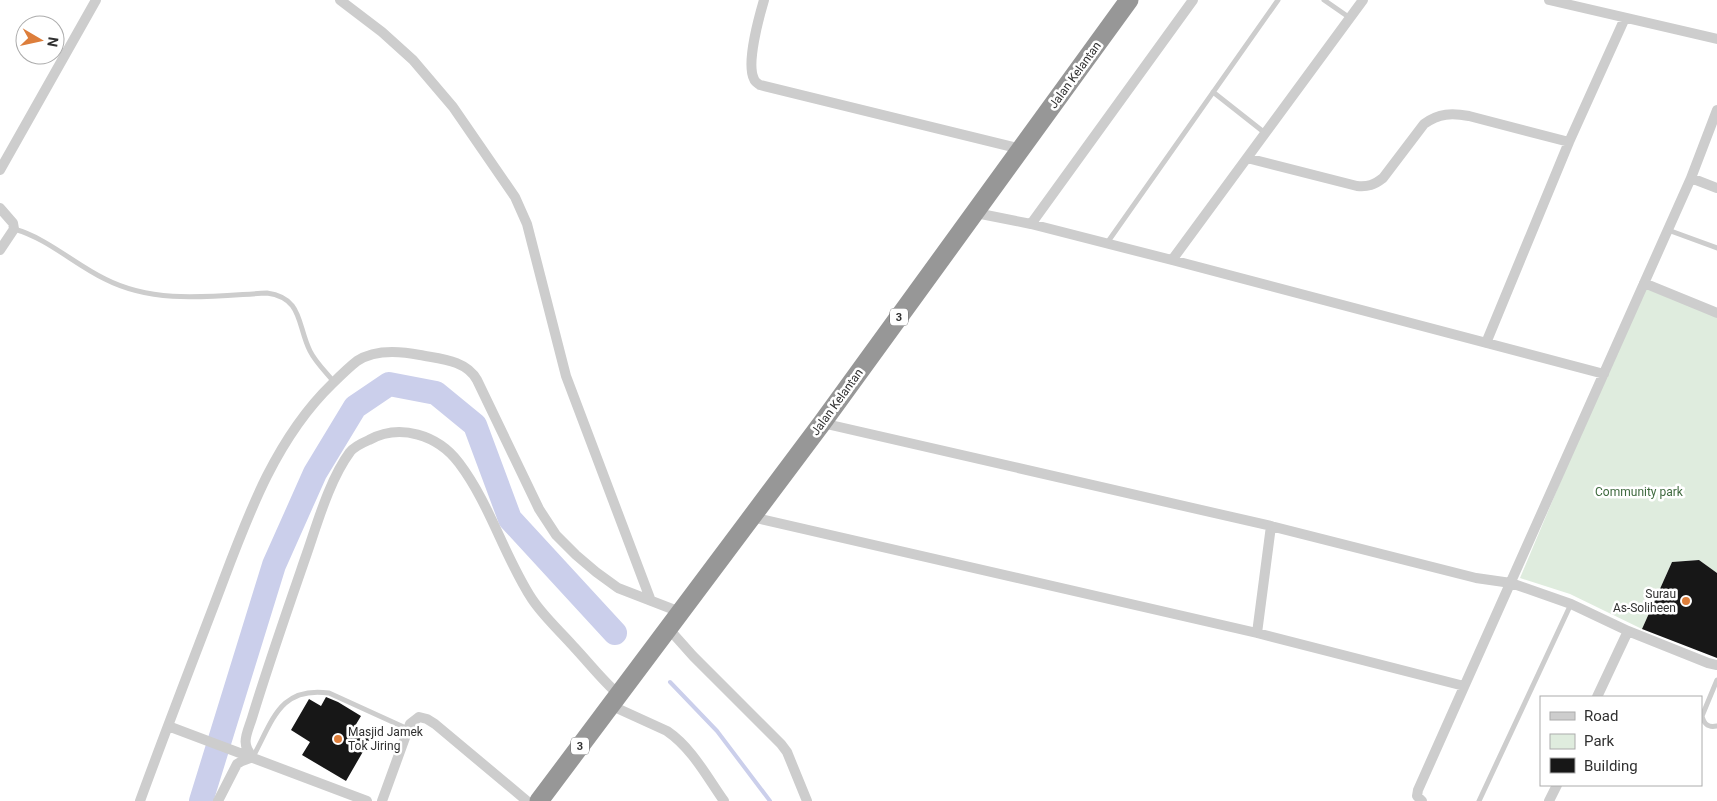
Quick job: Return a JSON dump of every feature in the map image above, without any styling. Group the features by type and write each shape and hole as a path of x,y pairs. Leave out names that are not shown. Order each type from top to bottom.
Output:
{"highway":[{"name":"Jalan Kelantan","path":"539,801 822,423 1129,0"}],"street":[{"path":"0,170 96,0"},
{"path":"340,0 370,22 413,60 453,108 515,197 527,224 566,376 651,601"},
{"path":"764,0 752,58 753,77 760,85 1021,149"},
{"path":"1031,224 1193,0"},
{"path":"1172,260 1363,0"},
{"path":"1549,0 1717,39"},
{"path":"1486,343 1568,142 1625,18"},
{"path":"1422,801 1417,796 1418,790 1691,178 1717,110"},
{"path":"1247,158 1366,187 1383,178 1424,124 1443,114 1455,113 1469,116 1568,142"},
{"path":"1691,178 1717,188"},
{"path":"0,208 13,223 14,229 0,250"},
{"path":"976,213 1031,224 1107,243 1604,374"},
{"path":"1644,283 1717,313"},
{"path":"140,801 238,543 283,445 319,397 358,361 371,355 386,352 413,354 466,367 477,380 539,509 556,535 576,555 618,588 680,612"},
{"path":"822,423 1271,526 1476,578 1511,583 1571,604 1628,631 1717,665"},
{"path":"248,755 245,745 252,718 332,485 351,450 376,436 391,432 415,433 435,440 458,461 476,490 531,598 616,697 676,737 690,753 724,801"},
{"path":"752,517 1257,633 1464,686"},
{"path":"1257,633 1271,526"},
{"path":"667,630 781,744 787,752 807,801"},
{"path":"1597,696 1628,631"},
{"path":"382,801 410,724 419,717 427,718 527,801"},
{"path":"168,726 367,801"},
{"path":"218,801 237,764 248,755"},
{"path":"1549,801 1556,786"}],"lane":[{"path":"1107,243 1278,0"},
{"path":"1324,0 1350,18"},
{"path":"1212,92 1265,133"},
{"path":"14,229 29,234 103,279 137,292 178,298 267,293 277,295 294,305 308,348 334,382"},
{"path":"1668,230 1717,248"},
{"path":"1479,801 1571,604"},
{"path":"1717,680 1702,716 1705,723 1709,726 1717,726"},
{"path":"248,755 277,711 288,700 301,693 316,690 329,692 408,729"}],"green space":[{"name":"Community park","path":"1644,283 1717,313 1717,573 1699,560 1672,562 1642,629 1570,594 1520,578"}],"building":[{"name":"Surau As-Soliheen","path":"1699,560 1717,573 1717,658 1642,629 1672,562"},
{"name":"Masjid Jamek Tok Jiring","path":"326,697 361,716 355,726 372,736 346,781 302,755 310,742 291,730 309,699 321,706"}],"waterway":[{"path":"201,801 274,565 315,473 355,407 389,384 436,393 475,425 510,519 615,633"},
{"path":"670,682 717,731 770,801"}],"place":[{"name":"Surau As-Soliheen","path":"1686,601"},
{"name":"Masjid Jamek Tok Jiring","path":"338,739"}]}
